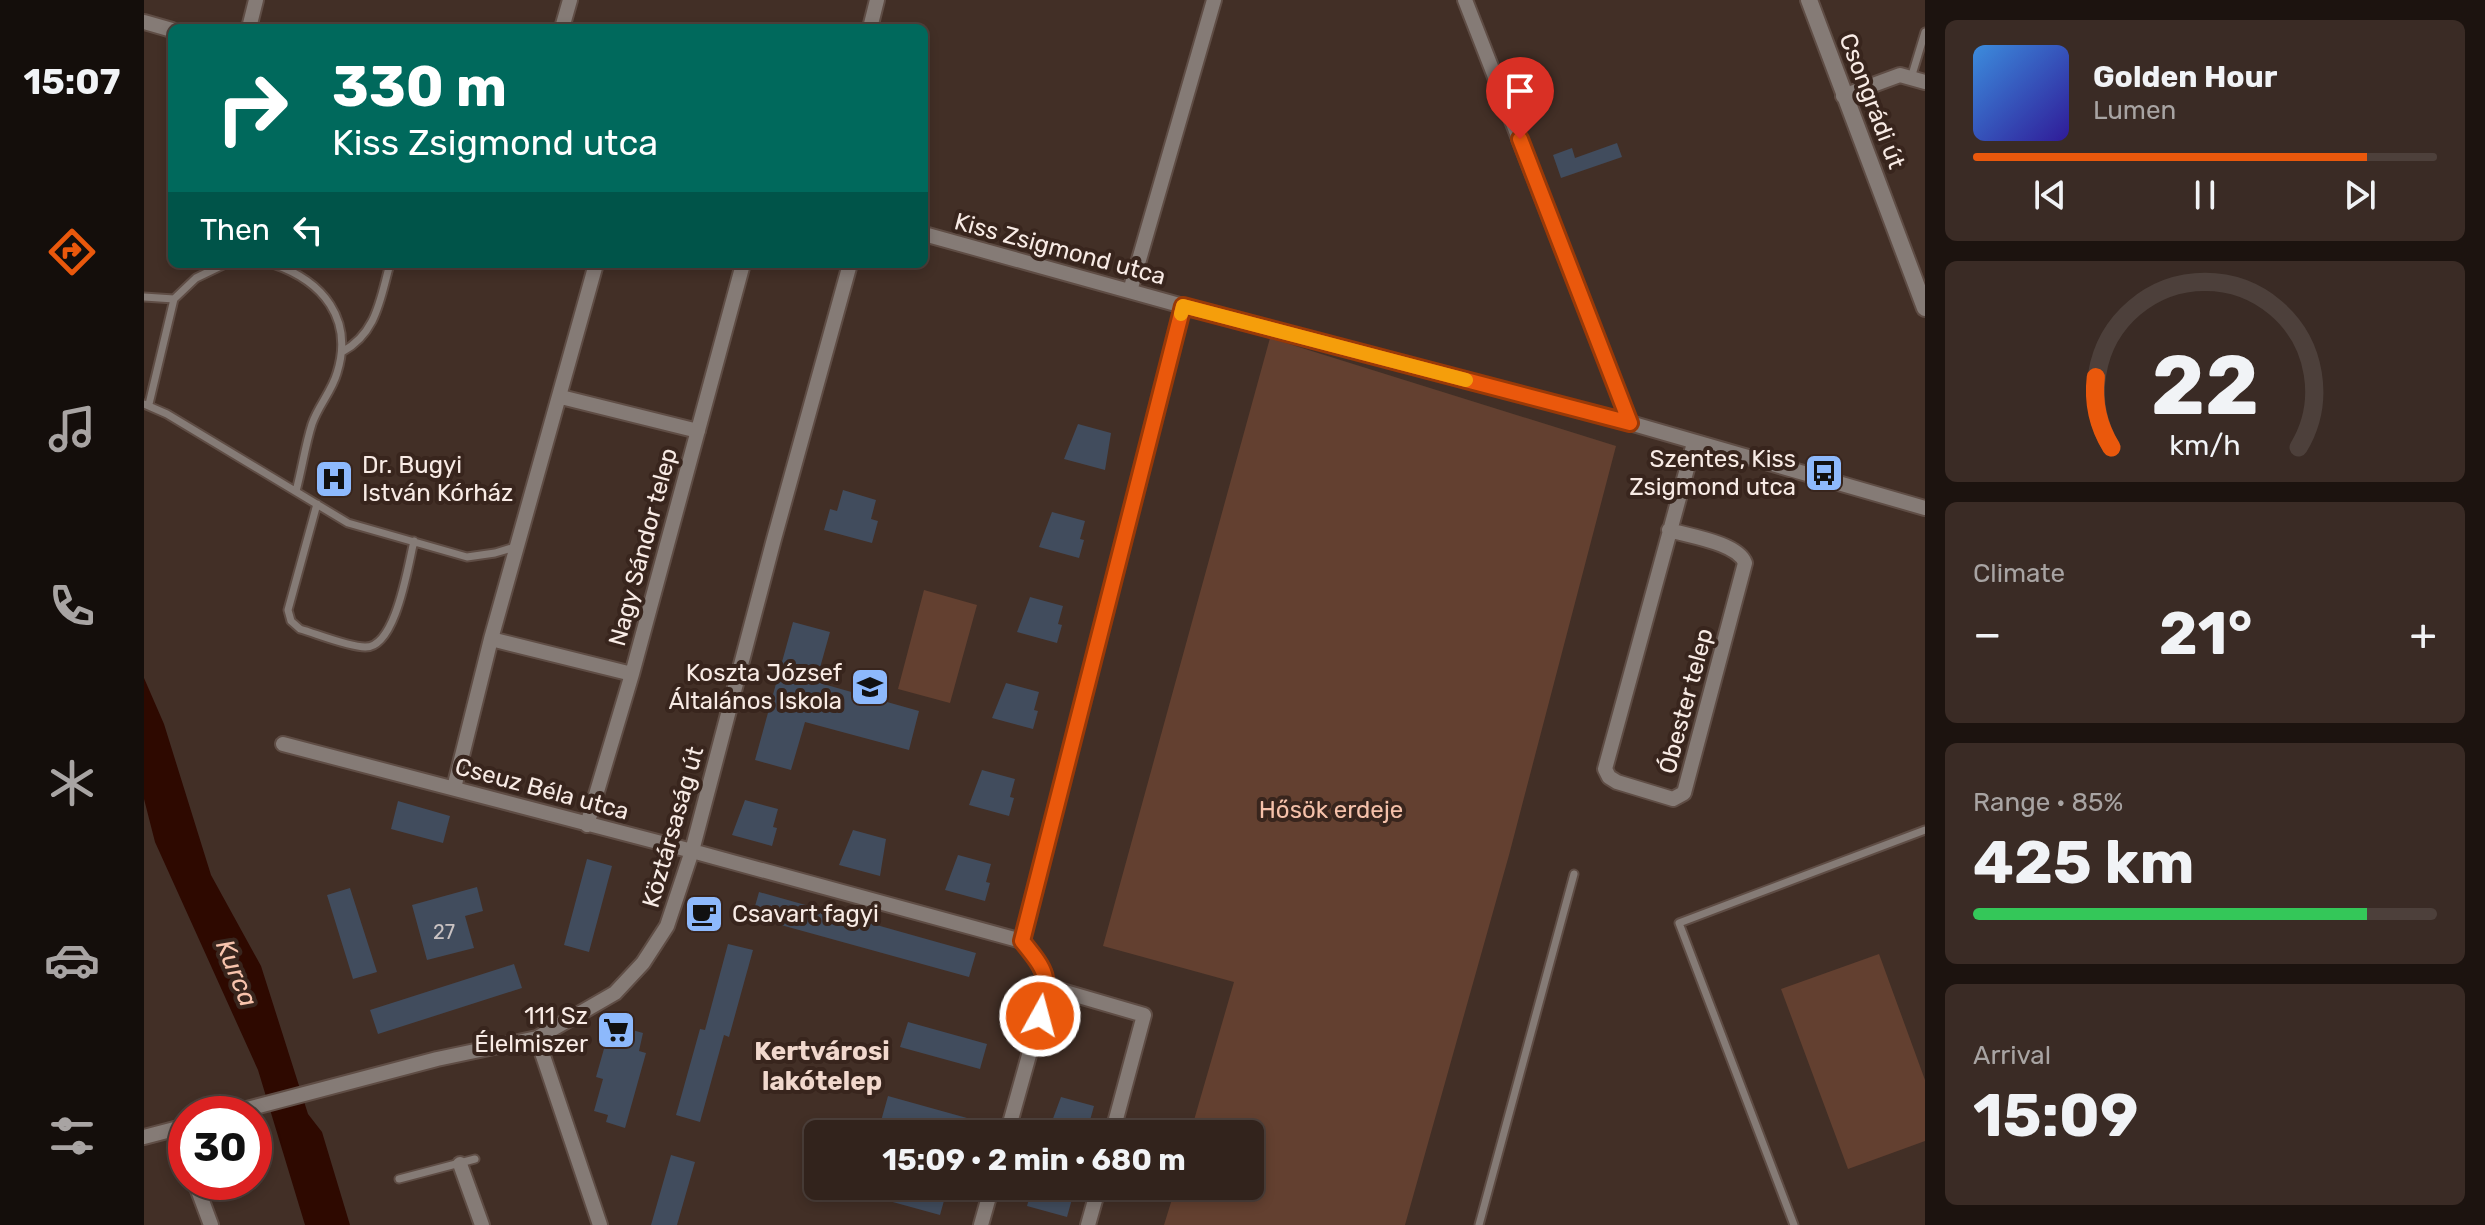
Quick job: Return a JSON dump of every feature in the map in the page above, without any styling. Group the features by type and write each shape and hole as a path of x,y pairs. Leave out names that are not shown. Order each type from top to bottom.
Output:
{"street":[{"path":"250,24 256,0"},
{"path":"563,24 570,0"},
{"path":"871,24 877,0"},
{"path":"1130,291 1214,0"},
{"path":"1465,0 1630,423"},
{"name":"Csongrádi út","path":"1809,0 1925,308"},
{"path":"144,22 168,29"},
{"path":"1843,96 1900,75 1918,80"},
{"name":"Kiss Zsigmond utca","path":"928,235 1183,306 1630,423 1925,508"},
{"path":"454,788 491,639 595,268"},
{"name":"Nagy Sándor telep","path":"587,825 632,674 742,268"},
{"name":"Köztársaság út","path":"272,1102 437,1059 537,1038 615,993 643,963 667,926 692,851 849,268"},
{"path":"1011,1120 1048,987 1038,962 1022,941 1183,306"},
{"name":"Nagy Sándor telep","path":"561,397 698,431"},
{"name":"Óbester telep","path":"1669,530 1732,548 1742,554 1745,563 1684,793 1673,799 1617,782 1609,777 1605,769 1669,530 1694,443"},
{"name":"Nagy Sándor telep","path":"491,639 632,674"},
{"name":"Cseuz Béla utca","path":"283,744 1022,941"},
{"path":"1048,987 1144,1015 1116,1120"},
{"path":"537,1038 600,1225"},
{"path":"144,1137 168,1131"},
{"path":"460,1164 482,1225"},
{"path":"202,1200 211,1225"},
{"path":"981,1225 988,1200"},
{"path":"1088,1225 1095,1200"}],"lane":[{"path":"1918,80 1925,32"},
{"path":"217,268 196,278 174,299 146,404 348,523 467,557 517,546"},
{"path":"284,268 296,272 334,309 342,336 336,377 313,423 296,491"},
{"path":"342,352 355,345 371,327 389,268"},
{"path":"144,297 174,299"},
{"path":"317,504 288,610 291,621 300,629 366,648 381,643 391,629 414,541"},
{"path":"1794,1225 1679,923 1925,830"},
{"path":"1479,1225 1574,874"},
{"path":"399,1179 475,1159"}],"green space":[{"name":"Hősök erdeje","path":"1270,338 1616,446 1509,855 1405,1225 1164,1225 1172,1200 1264,1200 1264,1120 1194,1120 1234,982 1103,946"},
{"path":"924,590 977,605 950,703 898,689"},
{"path":"1879,954 1925,1080 1925,1141 1848,1169 1781,989"}],"water":[{"name":"Kurca","path":"144,678 164,724 211,875 261,966 308,1114 322,1132 350,1225 305,1225 272,1116 272,1096 266,1096 258,1070 155,842 144,799"}],"building":[{"path":"1617,143 1622,157 1561,178 1553,155 1572,148 1575,158"},
{"path":"1078,424 1111,433 1105,470 1064,459"},
{"path":"843,490 876,500 871,519 878,521 872,543 824,530 830,509 837,511"},
{"path":"1052,512 1085,521 1079,558 1039,547"},
{"path":"1030,597 1063,606 1057,643 1017,632"},
{"path":"793,622 830,632 816,682 919,711 909,750 805,722 791,770 755,760"},
{"path":"1006,683 1039,692 1033,729 992,718"},
{"path":"982,770 1015,779 1009,816 969,805"},
{"path":"745,800 778,809 772,846 732,835"},
{"path":"398,801 450,816 443,843 391,829"},
{"path":"853,830 886,839 880,876 839,865"},
{"path":"958,855 991,864 985,901 945,890"},
{"path":"587,859 612,866 589,952 564,945"},
{"path":"477,887 483,911 465,916 474,948 427,960 412,905"},
{"path":"350,888 377,972 353,979 327,895"},
{"path":"759,892 976,953 969,977 752,917"},
{"path":"728,944 753,950 729,1037 724,1035 700,1122 676,1115 700,1029 705,1030"},
{"path":"514,964 522,988 378,1034 370,1010"},
{"path":"908,1022 987,1044 980,1069 900,1047"},
{"path":"611,1024 643,1033 639,1051 646,1053 625,1128 606,1122 608,1115 594,1111 603,1079 596,1077"},
{"path":"888,1096 967,1118 966,1120 881,1120"},
{"path":"1061,1097 1094,1106 1090,1120 1052,1120"},
{"path":"671,1155 695,1162 677,1225 651,1225"},
{"path":"885,1200 944,1200 940,1215"},
{"path":"1029,1200 1072,1200 1067,1217 1027,1206"}],"slow traffic":[{"path":"1181,314 1183,306 1466,380"}],"place":[{"name":"Szentes, Kiss Zsigmond utca","path":"1824,473"},
{"name":"Dr. Bugyi István Kórház","path":"334,479"},
{"name":"Koszta József Általános Iskola","path":"870,687"},
{"name":"Csavart fagyi","path":"704,914"},
{"name":"111 Sz Élelmiszer","path":"616,1030"}],"district":[{"name":"Kertvárosi lakótelep","path":"822,1066"}],"route":[{"path":"1040,1016 1048,987 1038,962 1022,941 1183,306 1630,423 1520,139"}]}
